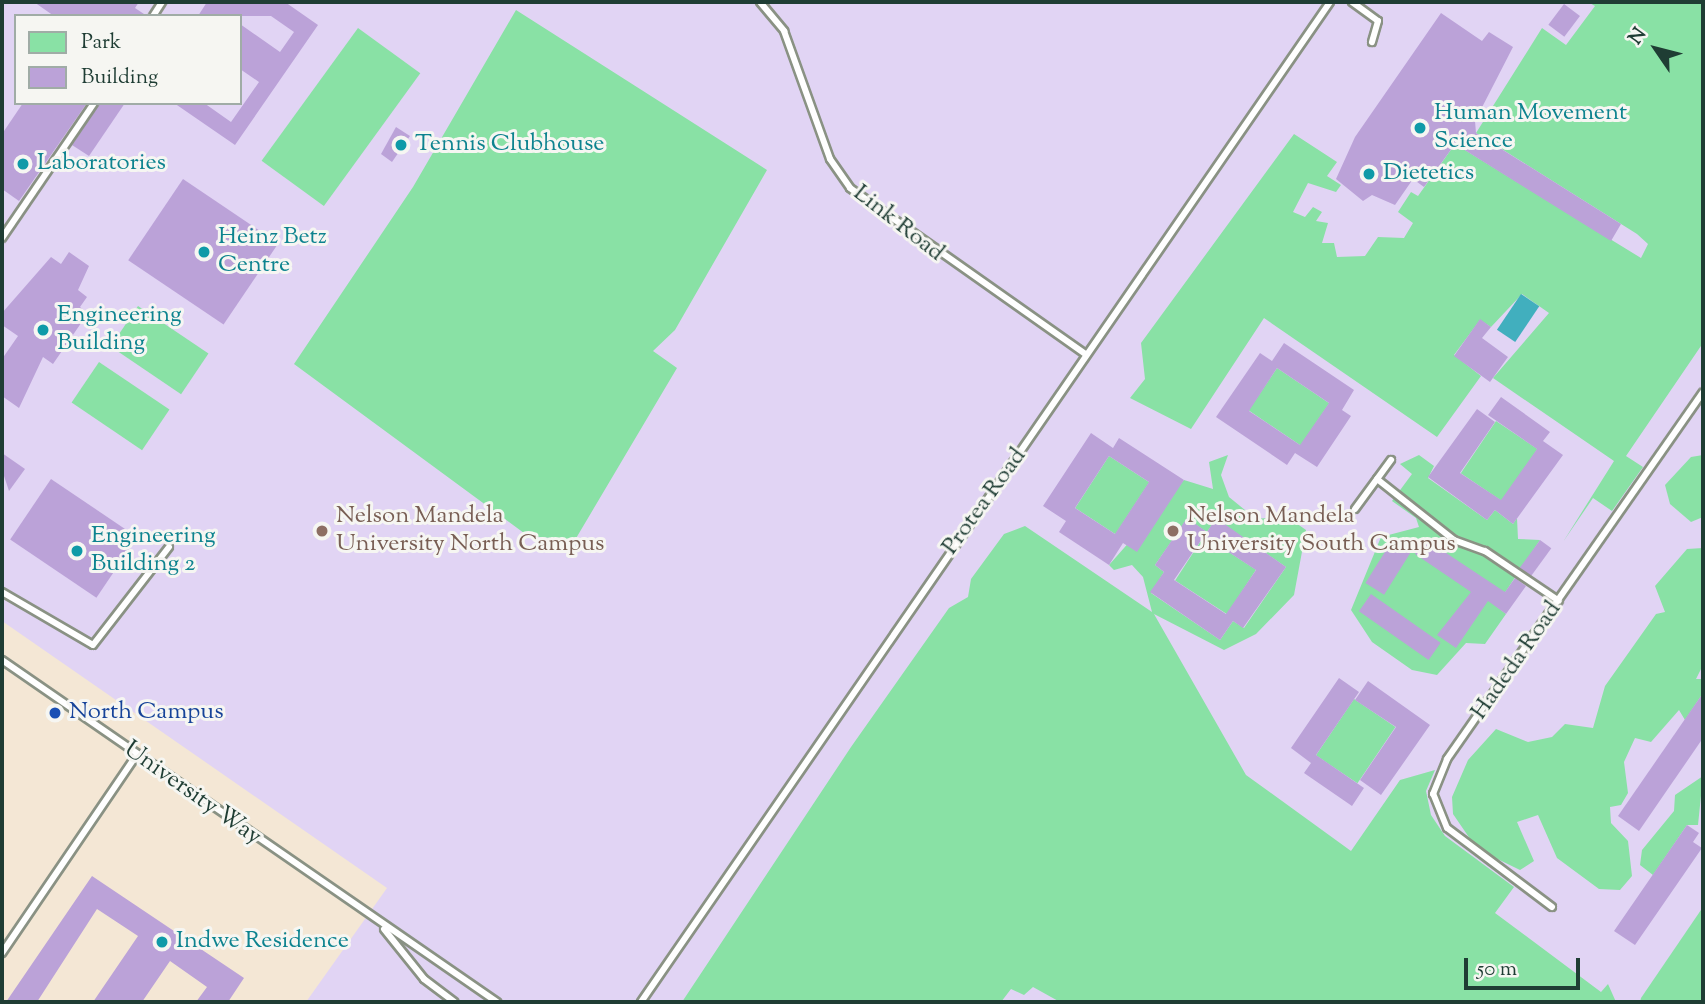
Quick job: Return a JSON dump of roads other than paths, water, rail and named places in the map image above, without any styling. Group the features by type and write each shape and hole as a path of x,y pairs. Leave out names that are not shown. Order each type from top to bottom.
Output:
{"lane":[{"name":"Link Road","path":"760,2 784,31 830,159 850,188 1085,354"},
{"name":"Protea Road","path":"641,1002 1330,2"},
{"path":"1352,2 1378,21 1372,42"},
{"path":"2,238 93,105"},
{"name":"Hadeda Road","path":"1552,907 1447,828 1433,794 1447,759 1703,392"},
{"path":"1355,509 1391,460"},
{"path":"1377,478 1454,540 1485,551 1559,601"},
{"path":"2,592 93,645 169,547"},
{"name":"University Way","path":"2,660 383,928 497,1002"},
{"path":"2,953 136,756"},
{"name":"University Way","path":"383,928 424,979 454,1002"}],"water":[{"path":"1521,294 1539,306 1515,342 1497,330"}],"place":[{"name":"Human Movement Science","path":"1420,128"},
{"name":"Tennis Clubhouse","path":"401,145"},
{"name":"Laboratories","path":"23,164"},
{"name":"Dietetics","path":"1369,174"},
{"name":"Heinz Betz Centre","path":"204,252"},
{"name":"Engineering Building","path":"43,330"},
{"name":"Nelson Mandela University North Campus","path":"322,531"},
{"name":"Nelson Mandela University South Campus","path":"1173,531"},
{"name":"Engineering Building 2","path":"77,551"},
{"name":"North Campus","path":"55,713"},
{"name":"Indwe Residence","path":"162,942"}]}
